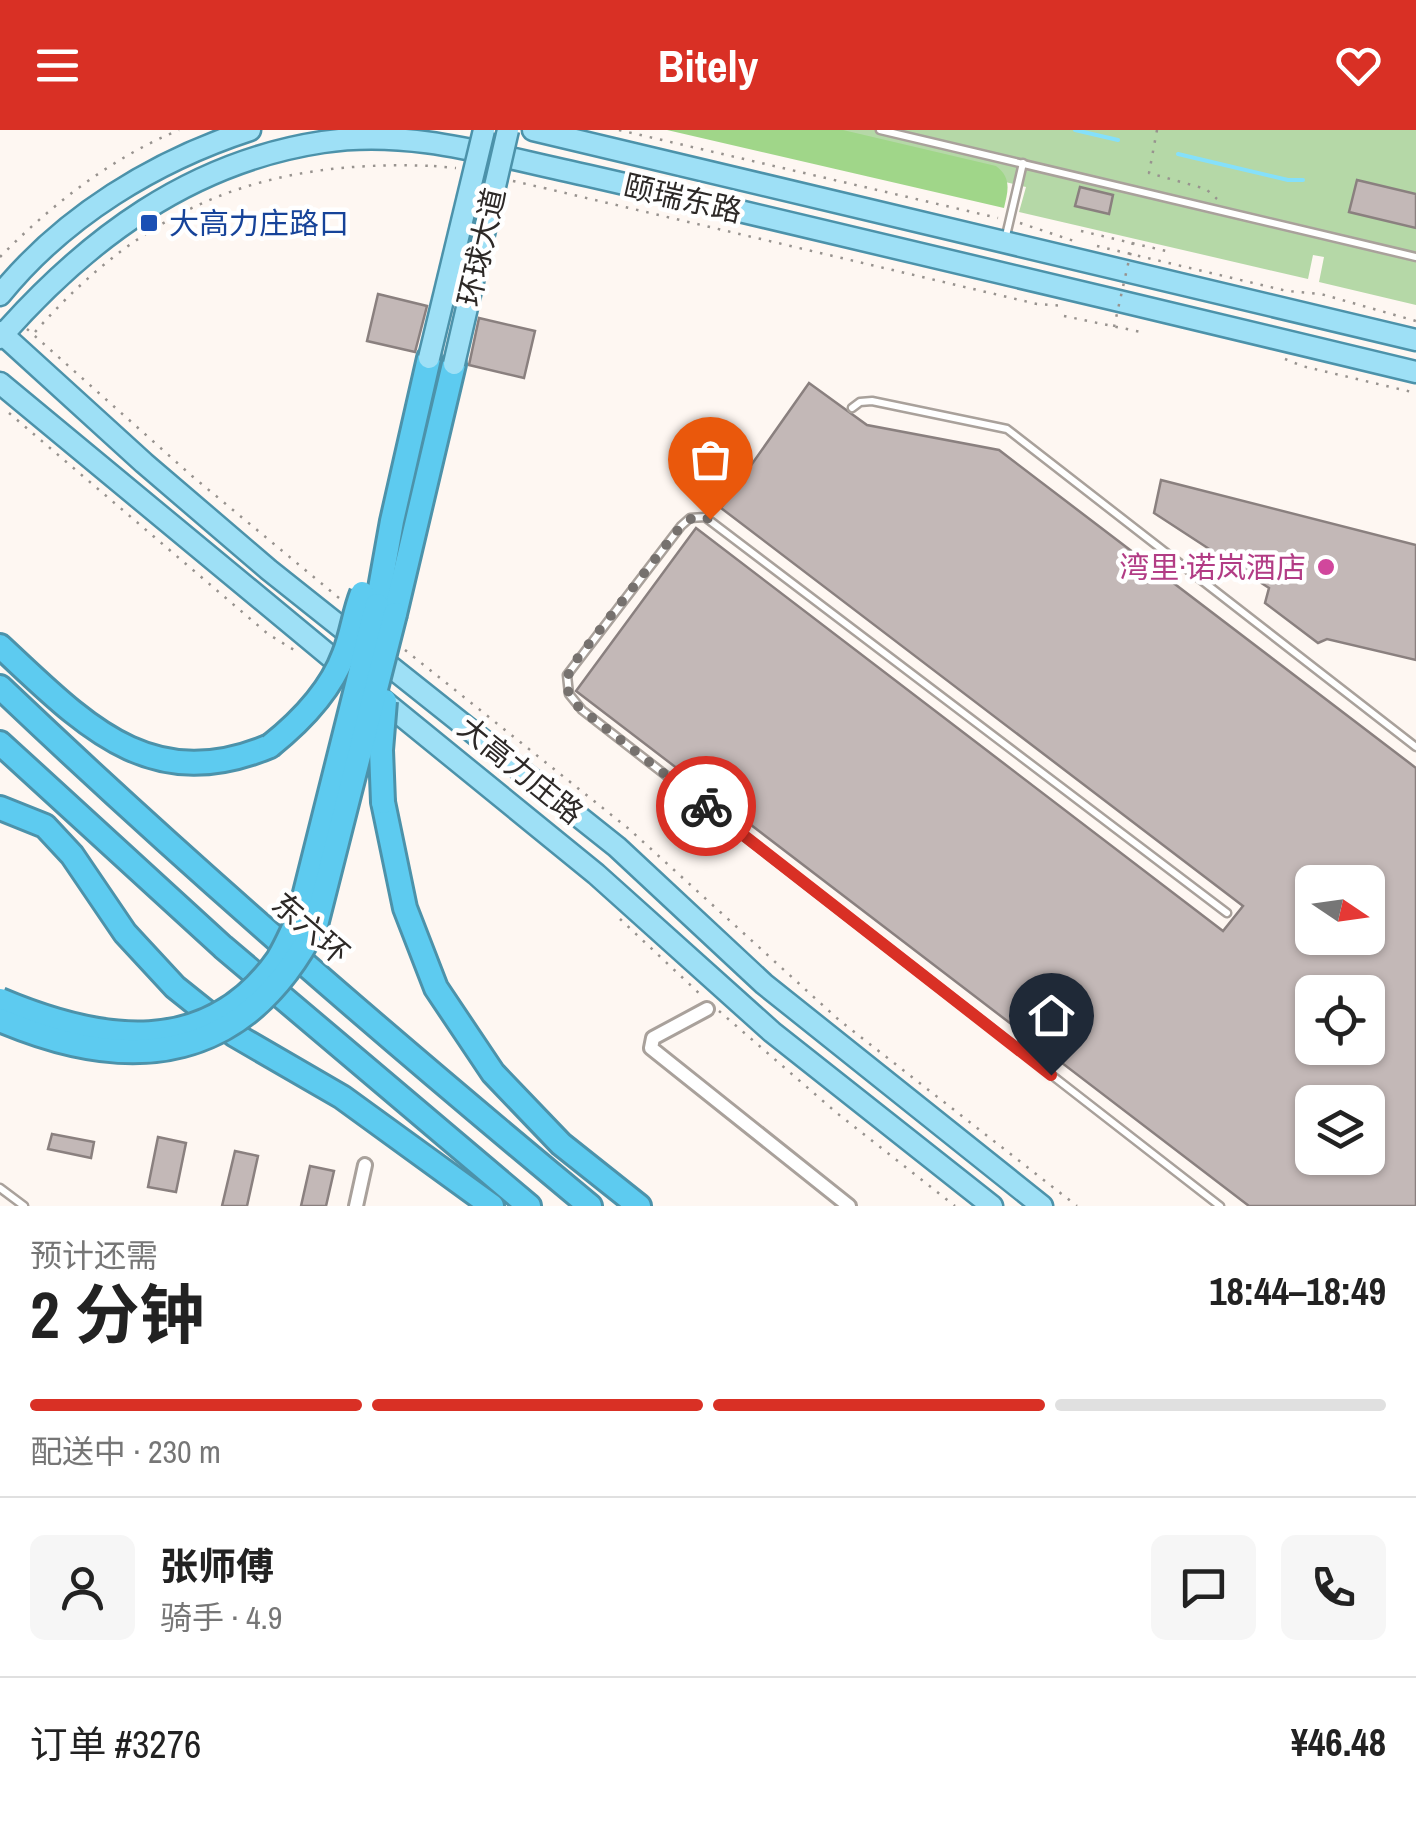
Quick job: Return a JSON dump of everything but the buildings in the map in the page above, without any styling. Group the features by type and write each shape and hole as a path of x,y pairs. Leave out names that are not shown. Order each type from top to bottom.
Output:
{"highway":[{"path":"0,1000 102,1032 148,1036 214,1015 248,993 278,958 299,917 429,358"},
{"path":"0,646 71,710 122,748 161,760 200,764 242,758 270,746 295,726 330,683 371,604 454,364"},
{"path":"371,604 383,718 384,802 405,908 436,988 494,1073 561,1144 638,1206"},
{"path":"0,1020 26,1031 109,1051 155,1052 227,1028 271,994 298,961 316,925 371,604"},
{"name":"东六环","path":"0,687 247,912 590,1206"},
{"path":"0,743 223,947 529,1206"},
{"path":"0,808 45,826 72,855 125,932 190,999 235,1035 342,1097 492,1206"}],"main road":[{"path":"0,295 64,233 118,190 166,162 250,130"},
{"name":"环球大道","path":"429,358 484,130"},
{"name":"环球大道","path":"454,364 508,130"},
{"path":"528,162 535,130"},
{"name":"颐瑞东路","path":"535,130 1416,340"},
{"name":"颐瑞东路","path":"12,335 83,255 142,209 225,168 292,149 352,139 457,138 528,162 1416,372"},
{"name":"大高力庄路","path":"12,335 270,570 617,848 764,984 1042,1206"},
{"name":"大高力庄路","path":"0,383 596,874 772,1032 992,1206"}],"street":[{"path":"711,1008 652,1038 652,1048 848,1206"},
{"path":"356,1206 365,1165"}],"lane":[{"path":"880,130 1416,257"},
{"path":"1005,242 1023,164"},
{"path":"852,408 860,402 872,401 1007,430 1416,746"},
{"path":"1220,1206 582,710 568,694 567,675 681,526 690,518 705,517 1227,913"},
{"path":"0,1188 24,1206"}],"path":[{"path":"0,257 70,194 124,158 179,130"},
{"path":"1157,130 1149,174 1206,189 1218,200"},
{"path":"371,604 192,476 12,335 132,242 174,216 222,194 287,175 342,166 434,166"},
{"name":"颐瑞东路","path":"544,188 1037,304 1068,306"},
{"path":"1081,231 1166,251"},
{"path":"1114,327 1133,242"},
{"path":"1106,315 1125,320"},
{"path":"1064,316 1146,334"},
{"path":"1276,355 1302,366 1416,393"},
{"path":"0,406 268,634 310,660"},
{"path":"406,651 629,828 839,1020 1077,1206"},
{"path":"613,912 700,994"},
{"path":"711,1008 954,1206"}],"green space":[{"path":"667,130 843,130 996,166 1007,180 1007,196 1004,208"},
{"path":"784,130 1416,130 1416,305 1319,282 1324,257 1313,255 1308,279 1019,212 1026,187"}],"waterway":[{"path":"1075,130 1118,140"},
{"path":"1178,154 1288,180 1303,180"}],"way so far":[{"path":"706,806 576,705 566,684 574,663 681,526 695,516 710,519"}],"place":[{"name":"大高力庄路口","path":"149,223"},
{"name":"湾里·诺岚酒店","path":"1326,567"}],"route":[{"path":"706,806 1051,1075"}]}
